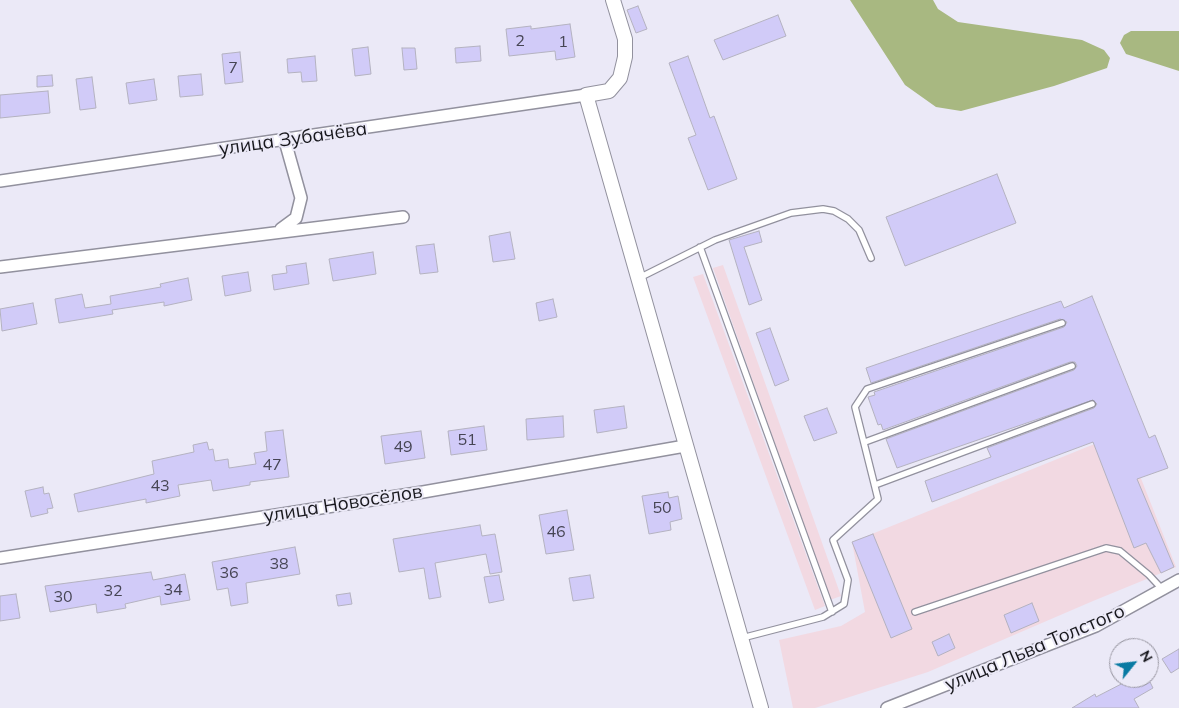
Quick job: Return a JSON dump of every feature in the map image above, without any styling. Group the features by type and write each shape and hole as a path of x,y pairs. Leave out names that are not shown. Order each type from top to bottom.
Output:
{"street":[{"path":"613,0 626,38 625,57 620,78 609,91 586,95 761,708"},
{"name":"улица Зубачёва","path":"0,181 586,95"},
{"path":"279,230 296,218 301,198 285,140"},
{"path":"0,267 279,230 403,216"},
{"name":"улица Новосёлов","path":"0,558 413,494 685,446"},
{"name":"улица Льва Толстого","path":"887,708 1096,626 1179,580"}],"lane":[{"path":"639,278 715,240 791,214 823,209 834,211 848,219 859,230 871,258"},
{"path":"700,248 832,612"},
{"path":"740,638 823,617 844,604 848,580 833,540 878,499 855,407 867,389 1062,323"},
{"path":"865,442 1072,366"},
{"path":"875,485 1092,404"},
{"path":"915,612 1106,548 1120,551 1148,574 1162,589"}],"shaded area":[{"path":"723,265 841,596 830,600 713,268"},
{"path":"703,274 825,606 815,610 693,277"},
{"path":"1125,438 1176,567 928,672 815,708 793,708 779,640 841,626 865,612 852,542 1092,445"}],"green space":[{"path":"850,0 933,0 938,9 958,22 1082,40 1104,50 1110,58 1107,68 1054,86 961,111 936,107 905,85"},
{"path":"1131,31 1179,31 1179,71 1126,54 1120,43 1124,35"}],"building":[{"path":"638,6 647,29 636,33 627,10"},
{"path":"778,15 786,36 723,60 714,40"},
{"path":"570,24 575,57 556,60 555,51 509,56 506,29 531,26 531,29"},
{"path":"480,46 481,61 456,63 455,48"},
{"path":"368,47 371,74 355,76 352,49"},
{"path":"402,48 415,48 417,69 404,70"},
{"path":"240,52 243,82 225,84 222,54"},
{"path":"315,56 317,81 302,82 301,72 288,73 287,59"},
{"path":"688,56 710,118 714,116 737,179 708,190 688,138 696,135 669,63"},
{"path":"201,74 203,95 180,97 178,76"},
{"path":"52,75 53,86 37,87 37,76"},
{"path":"92,77 96,108 80,110 76,79"},
{"path":"154,79 157,100 129,104 126,83"},
{"path":"48,91 50,113 0,118 0,95"},
{"path":"997,174 1016,223 905,266 886,217"},
{"path":"759,231 762,242 744,247 762,300 749,305 729,240"},
{"path":"510,232 515,259 493,262 489,236"},
{"path":"434,244 438,272 420,274 416,246"},
{"path":"373,252 376,274 333,281 329,259"},
{"path":"306,263 309,284 274,290 272,275 287,273 286,266"},
{"path":"248,272 251,291 225,296 222,276"},
{"path":"188,278 192,300 164,306 164,302 112,310 113,314 59,323 55,299 82,294 85,308 111,304 110,296 161,287 160,284"},
{"path":"1092,296 1149,438 1155,435 1168,468 1137,479 1174,567 1161,573 1146,543 1134,548 1093,442 932,502 925,481 991,457 987,448 1094,408 1097,404 1093,400 897,468 886,439 1074,370 1077,366 1075,362 1070,362 883,430 881,424 878,425 868,397 875,395 874,392 1064,327 1067,322 1060,319 871,383 866,368 1061,301 1064,308"},
{"path":"553,299 557,317 539,321 536,303"},
{"path":"33,303 37,324 2,331 0,309"},
{"path":"770,328 789,380 775,386 756,333"},
{"path":"624,406 627,428 597,433 594,410"},
{"path":"827,408 837,433 814,441 804,416"},
{"path":"563,416 564,437 527,440 526,419"},
{"path":"484,426 487,450 451,455 448,431"},
{"path":"283,430 289,477 250,482 250,485 213,491 211,480 178,485 180,496 146,503 146,499 78,512 74,494 154,474 152,461 194,452 193,445 207,442 209,450 213,449 215,461 228,459 229,468 256,464 254,453 267,451 265,432"},
{"path":"421,431 425,458 385,464 381,436"},
{"path":"43,487 44,494 49,493 53,508 47,509 48,513 31,517 25,491"},
{"path":"668,492 669,498 678,496 682,519 670,522 671,530 649,534 642,496"},
{"path":"567,510 574,550 546,554 539,515"},
{"path":"480,525 482,536 495,534 502,572 490,574 486,554 435,563 441,597 429,599 424,568 399,572 393,539"},
{"path":"873,534 912,629 891,638 852,542"},
{"path":"295,547 300,574 246,583 248,603 231,606 228,588 217,590 212,562"},
{"path":"151,572 153,580 185,574 190,600 161,605 160,596 125,604 126,608 97,613 96,604 50,612 45,586"},
{"path":"499,575 504,600 489,603 484,577"},
{"path":"590,575 594,598 573,601 569,578"},
{"path":"350,593 352,604 338,606 336,595"},
{"path":"16,594 20,618 0,621 0,596"},
{"path":"1032,603 1039,621 1011,633 1004,615"},
{"path":"949,634 955,648 938,656 932,642"},
{"path":"1179,649 1179,668 1171,673 1162,659"},
{"path":"1114,688 1153,688 1134,699 1139,708 1072,708 1095,694 1096,697"}]}
